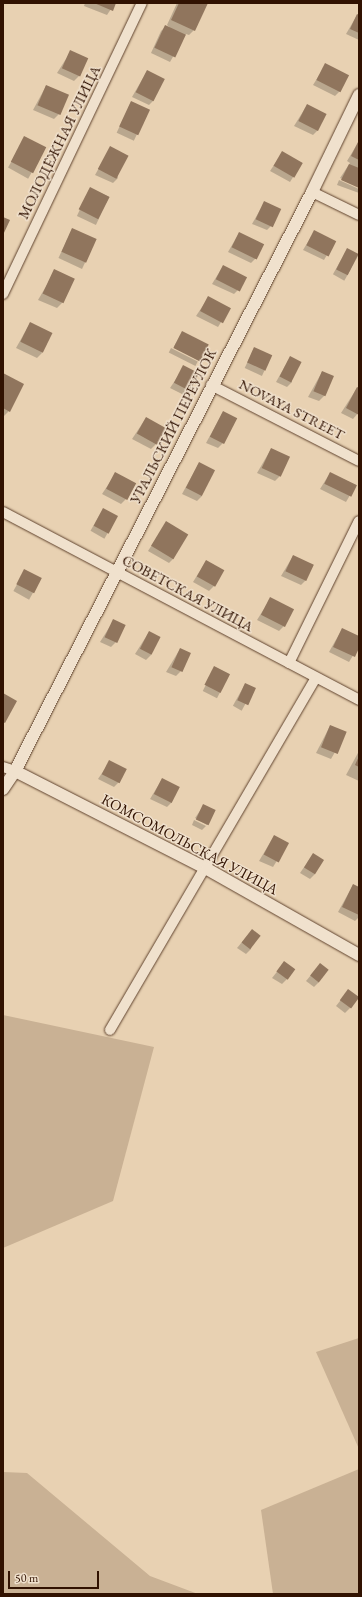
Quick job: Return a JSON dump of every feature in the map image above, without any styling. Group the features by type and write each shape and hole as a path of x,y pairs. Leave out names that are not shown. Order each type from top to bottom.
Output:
{"street":[{"name":"МОЛОДЁЖНАЯ УЛИЦА","path":"3,294 142,3"},
{"name":"УРАЛЬСКИЙ ПЕРЕУЛОК","path":"3,788 15,771 211,385 312,192 359,95"},
{"path":"312,192 359,215"},
{"name":"NOVAYA STREET","path":"211,385 359,461"},
{"name":"СОВЕТСКАЯ УЛИЦА","path":"3,512 359,700"},
{"path":"289,663 359,521"},
{"path":"110,1030 207,869 316,678"},
{"name":"КОМСОМОЛЬСКАЯ УЛИЦА","path":"3,767 15,771 207,869 359,955"}],"shaded area":[{"path":"3,1015 154,1047 113,1201 3,1248"},
{"path":"359,1338 359,1449 316,1352"},
{"path":"359,1469 359,1594 273,1594 261,1510"},
{"path":"3,1472 27,1473 150,1576 198,1594 3,1594"}],"building":[{"path":"94,3 116,3 113,11"},
{"path":"179,3 208,3 195,31 171,20"},
{"path":"357,14 359,15 359,33 350,29"},
{"path":"165,25 186,35 175,57 154,48"},
{"path":"70,50 88,58 80,76 62,68"},
{"path":"325,63 349,75 340,92 316,80"},
{"path":"147,70 165,79 153,101 136,92"},
{"path":"46,85 69,95 60,115 37,105"},
{"path":"131,101 150,110 138,135 119,126"},
{"path":"307,104 327,114 318,131 298,121"},
{"path":"24,136 46,147 33,173 11,162"},
{"path":"359,140 359,160 351,156"},
{"path":"110,146 129,156 116,179 98,169"},
{"path":"282,151 303,163 294,178 274,166"},
{"path":"349,164 359,168 359,188 341,180"},
{"path":"90,187 110,197 98,219 79,209"},
{"path":"264,201 281,209 273,227 256,219"},
{"path":"3,217 10,220 3,235"},
{"path":"72,228 97,239 86,263 61,252"},
{"path":"314,230 336,241 329,256 306,245"},
{"path":"239,232 264,244 257,260 232,247"},
{"path":"347,248 359,254 348,275 336,269"},
{"path":"223,265 247,277 240,292 216,279"},
{"path":"54,269 75,279 63,303 43,293"},
{"path":"208,296 231,308 223,323 200,311"},
{"path":"30,322 52,333 43,353 20,342"},
{"path":"182,331 209,345 200,362 173,348"},
{"path":"254,347 272,355 265,371 247,363"},
{"path":"290,356 302,362 291,382 280,376"},
{"path":"183,365 199,373 190,391 174,383"},
{"path":"322,371 334,376 325,396 313,391"},
{"path":"3,373 24,384 10,412 3,408"},
{"path":"357,387 359,388 359,415 346,408"},
{"path":"223,411 237,418 224,444 210,437"},
{"path":"146,417 166,428 157,445 137,434"},
{"path":"271,448 290,457 281,477 262,468"},
{"path":"199,462 215,470 202,496 186,488"},
{"path":"115,472 136,483 127,500 106,489"},
{"path":"330,472 357,485 351,497 324,484"},
{"path":"103,508 118,516 109,534 94,526"},
{"path":"166,521 188,534 173,559 151,546"},
{"path":"293,555 314,565 306,581 285,571"},
{"path":"206,560 224,570 215,587 197,577"},
{"path":"24,569 42,578 34,593 16,584"},
{"path":"270,597 294,609 285,627 261,615"},
{"path":"113,619 126,625 117,643 105,637"},
{"path":"342,628 359,636 359,648 355,657 333,647"},
{"path":"149,631 161,637 152,655 140,649"},
{"path":"180,648 191,653 182,672 171,667"},
{"path":"214,666 230,674 221,693 204,685"},
{"path":"245,683 256,688 248,705 237,700"},
{"path":"3,693 17,701 5,723 3,722"},
{"path":"330,725 347,732 338,754 321,747"},
{"path":"359,756 359,767 355,765"},
{"path":"109,760 127,769 120,783 102,774"},
{"path":"162,778 180,787 172,803 154,794"},
{"path":"203,804 216,810 209,825 196,819"},
{"path":"274,835 289,843 279,862 264,854"},
{"path":"313,853 324,860 315,874 304,867"},
{"path":"353,884 359,887 359,915 342,907"},
{"path":"252,929 261,936 250,949 242,942"},
{"path":"284,961 295,969 288,980 276,972"},
{"path":"320,963 329,970 319,982 310,976"},
{"path":"348,989 359,997 351,1009 340,1000"}]}
